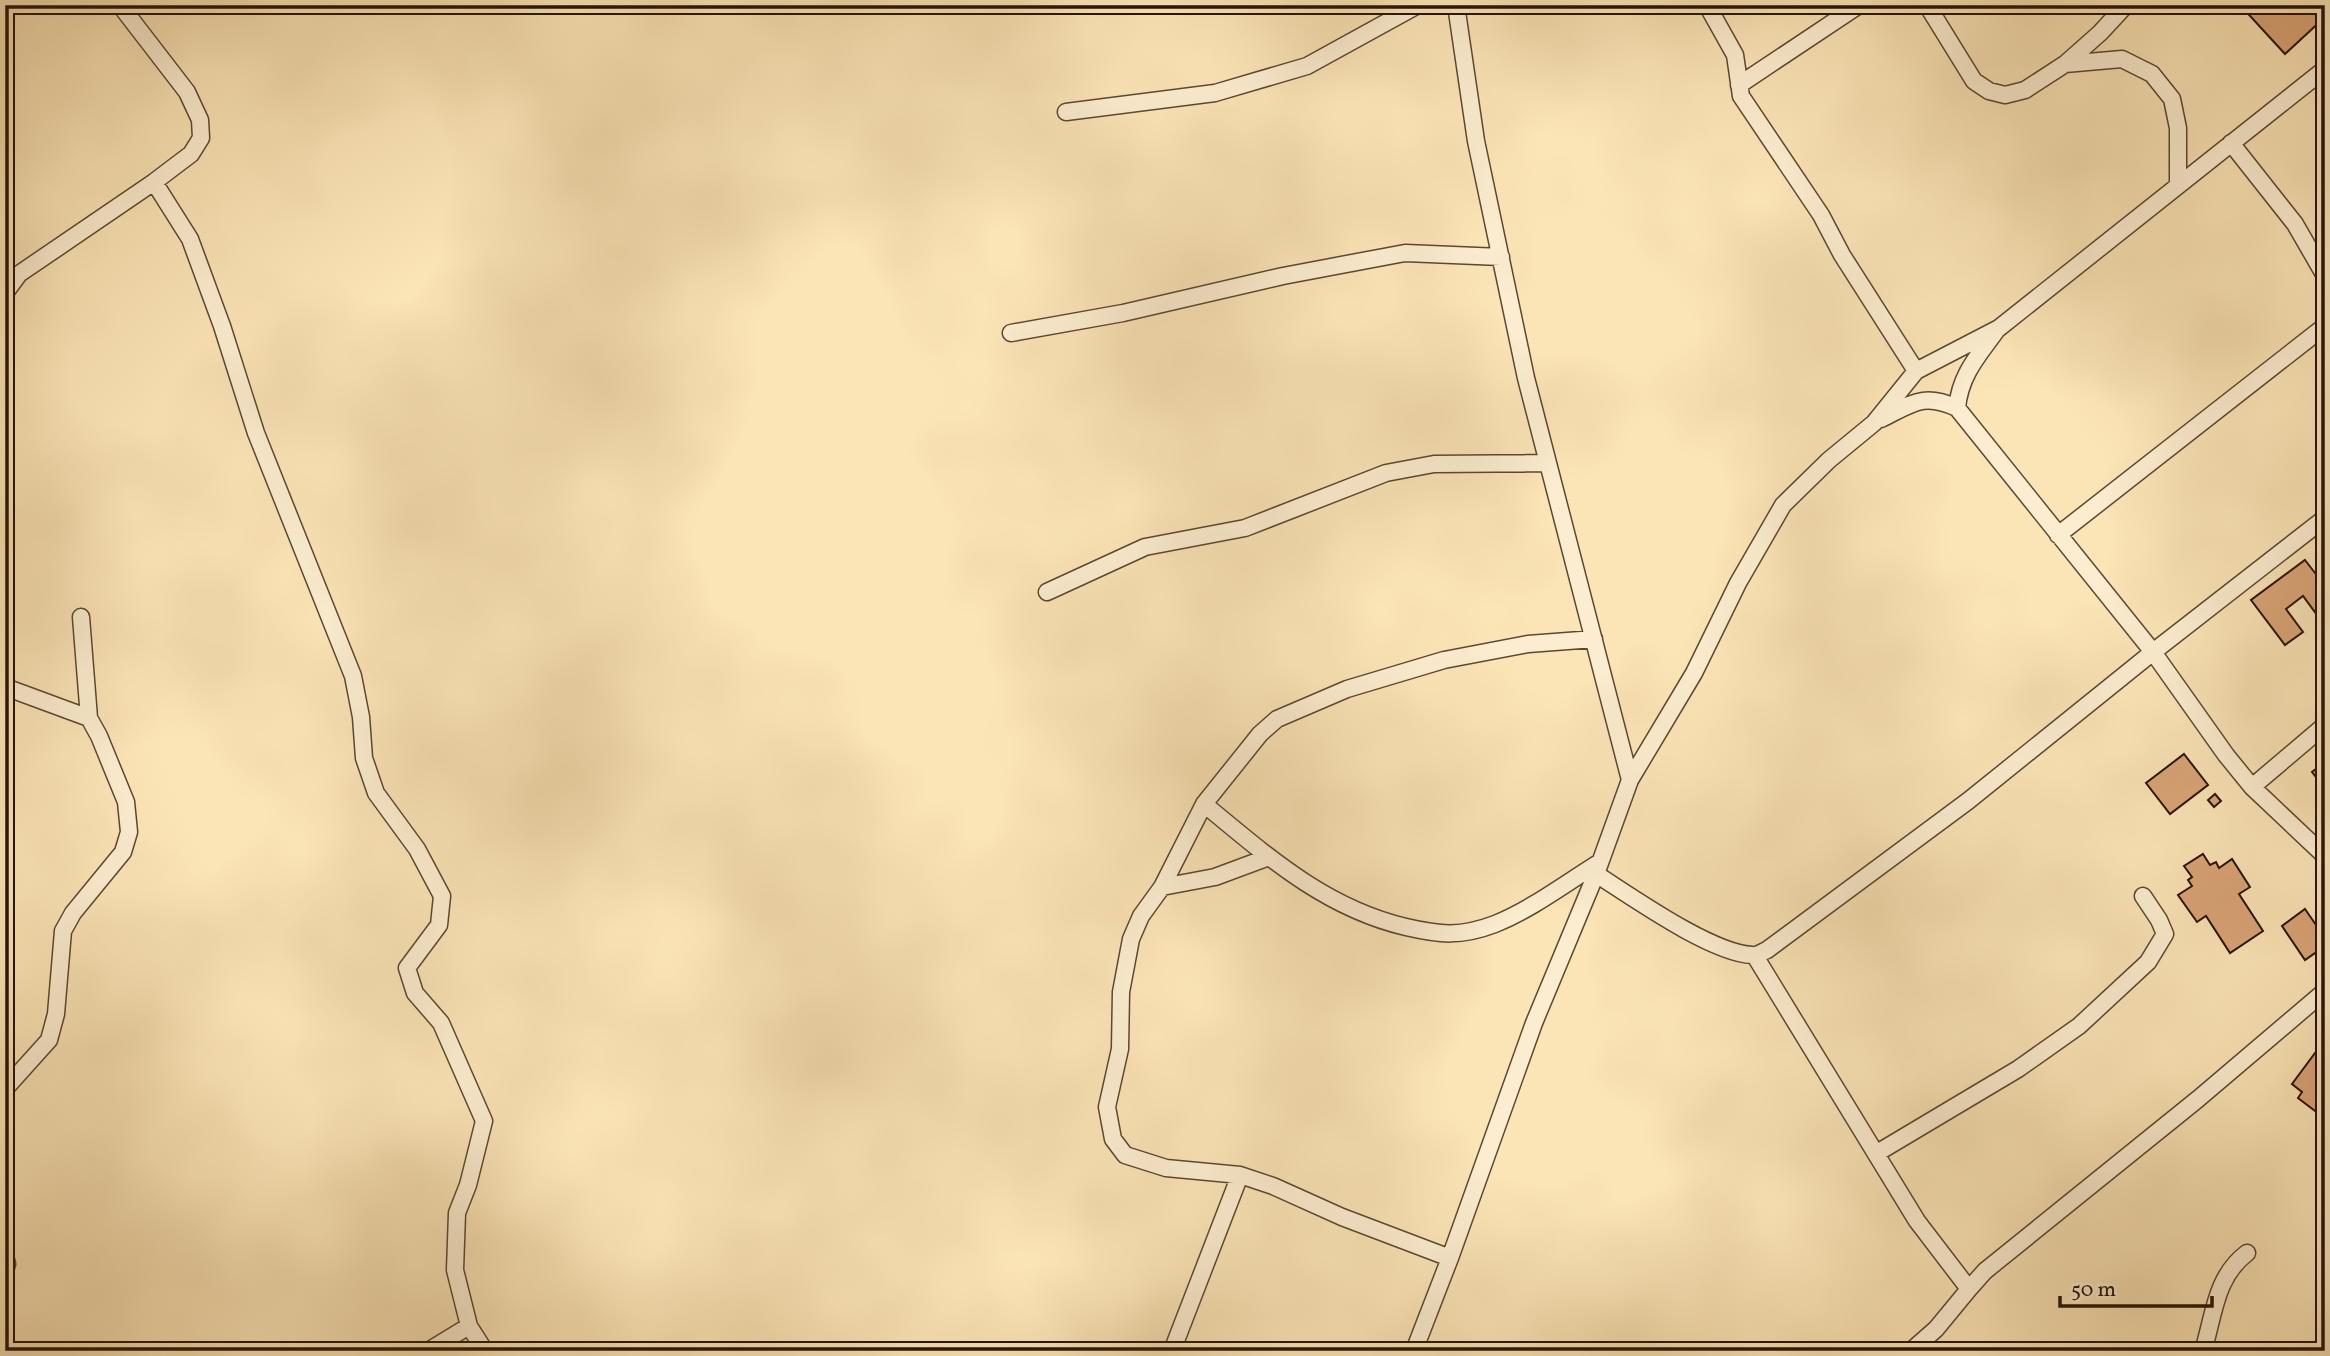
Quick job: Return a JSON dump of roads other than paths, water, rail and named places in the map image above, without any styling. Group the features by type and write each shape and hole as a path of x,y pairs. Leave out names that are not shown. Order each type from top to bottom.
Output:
{"street":[{"path":"5,293 19,274 191,154 201,138 200,120 187,92 120,5"},
{"path":"1066,111 1215,93 1307,66 1418,5"},
{"path":"1457,5 1476,141 1526,379 1630,780"},
{"path":"1707,5 1735,55 1741,96 1821,215 1842,255 1916,372"},
{"path":"1739,85 1859,5"},
{"path":"1927,5 1974,81 1989,91 2005,95 2025,90 2065,64 2126,5"},
{"path":"2065,64 2122,59 2152,74 2172,99 2178,128 2178,185"},
{"path":"1414,1351 1534,1023 1598,868 1630,780 1694,673 1738,583 1783,505 1829,460 1874,423 1916,372 1998,328 2325,69"},
{"path":"2231,143 2295,224 2325,276"},
{"path":"154,182 190,239 222,326 256,433 353,676 361,717 364,758 376,793 418,849 442,896 439,925 407,968 415,993 441,1023 484,1121 468,1185 457,1213 455,1270 469,1326 485,1351"},
{"path":"1011,333 1123,313 1283,276 1405,253 1501,257"},
{"path":"2058,535 2325,326"},
{"path":"1957,408 1959,390 1968,369 1998,328"},
{"path":"1874,423 1919,400 1940,400 1957,408 2152,652 2252,787 2325,856"},
{"path":"1047,592 1145,547 1245,528 1386,473 1434,464 1548,463"},
{"path":"1598,868 1694,934 1733,951 1755,956 1767,950 1968,801 2152,652 2325,518"},
{"path":"5,1089 49,1041 56,1014 63,931 73,913 123,852 129,832 127,802 89,718 81,617"},
{"path":"1450,1258 1342,1217 1273,1185 1240,1175 1166,1168 1125,1155 1113,1139 1107,1107 1120,1049 1121,992 1131,939 1142,916 1162,887 1205,804 1260,734 1277,719 1347,689 1444,660 1528,644 1594,639"},
{"path":"5,687 89,718"},
{"path":"2252,787 2325,725"},
{"path":"1205,804 1269,857 1348,908 1383,922 1441,935 1467,932 1495,924 1598,868"},
{"path":"1162,887 1214,877 1269,857"},
{"path":"1877,1153 2018,1069 2079,1026 2148,962 2165,934 2143,896"},
{"path":"1755,956 1923,1229 1969,1289"},
{"path":"1911,1351 1936,1329 1986,1271 2325,991"},
{"path":"1172,1351 1240,1175"},
{"path":"2203,1351 2213,1308 2225,1276 2236,1261 2247,1253"},
{"path":"5,1256 5,1271"},
{"path":"428,1351 469,1326"}]}
